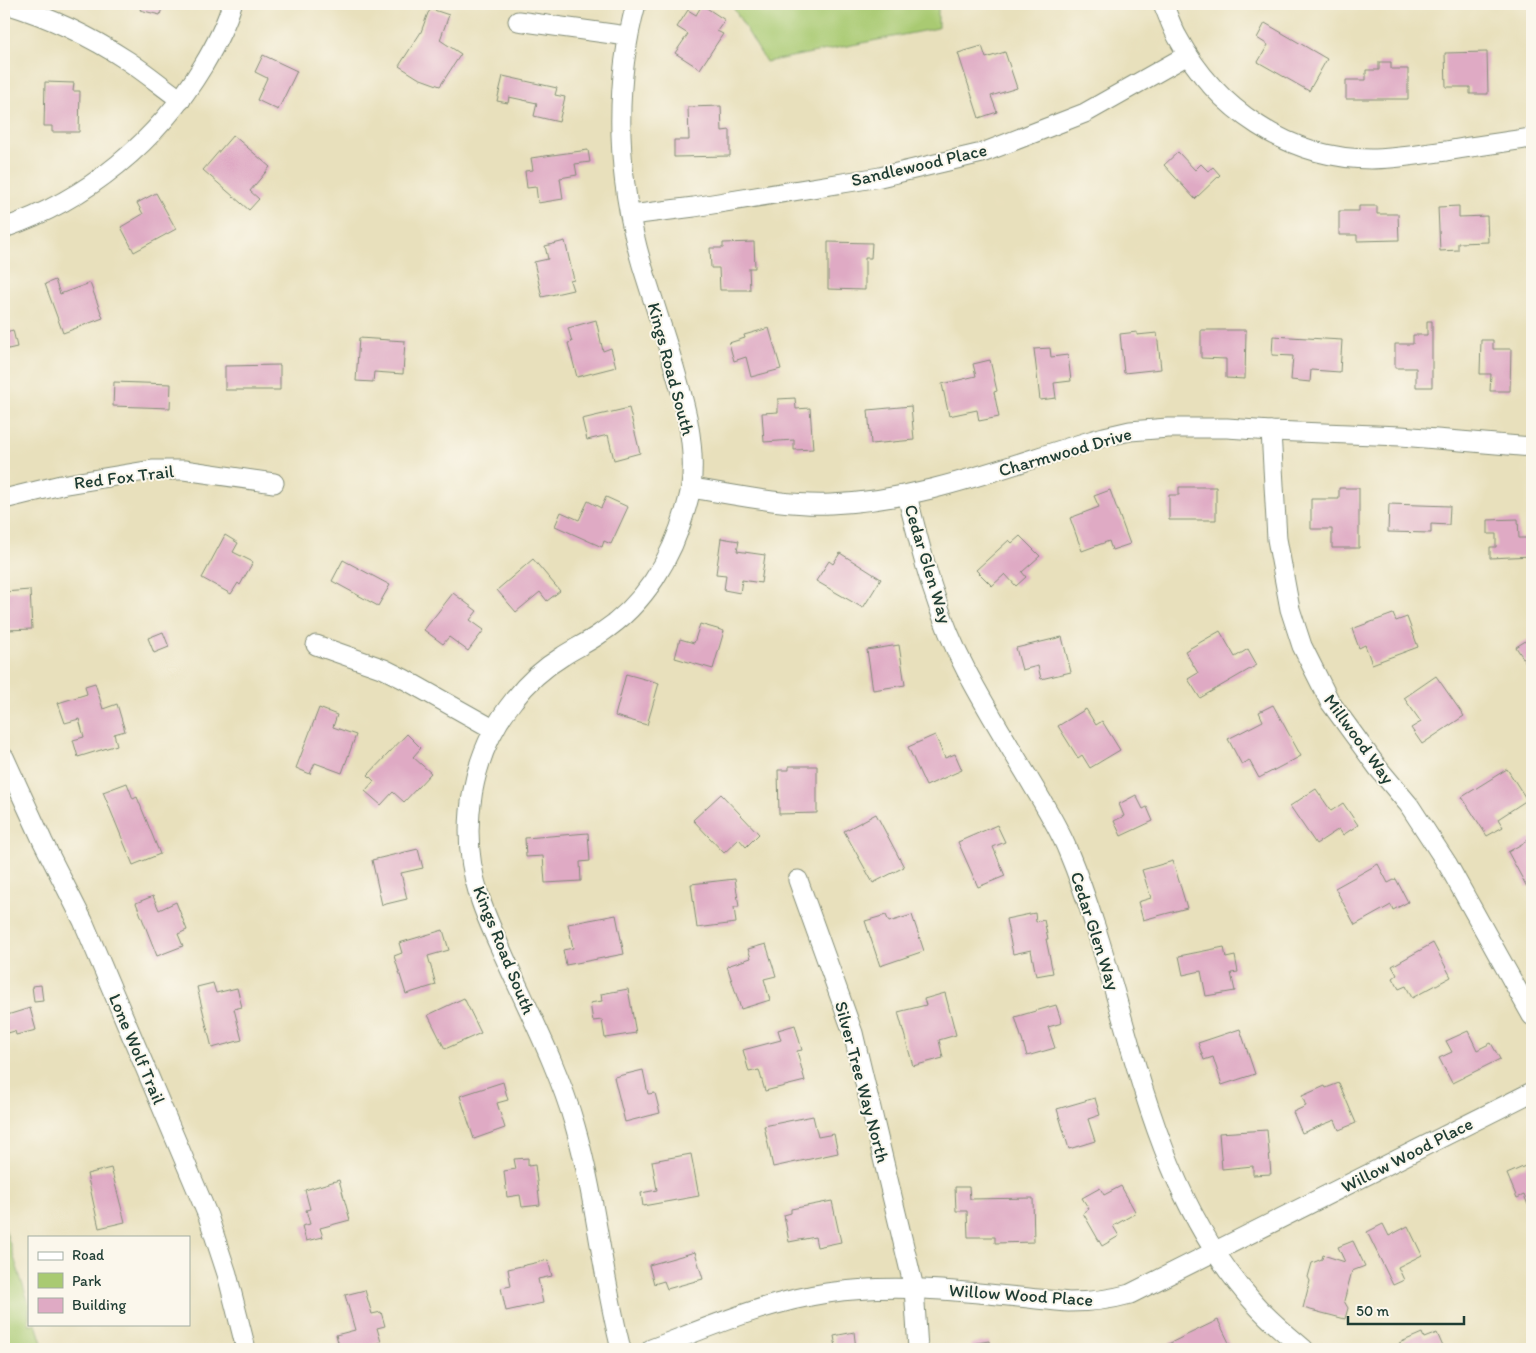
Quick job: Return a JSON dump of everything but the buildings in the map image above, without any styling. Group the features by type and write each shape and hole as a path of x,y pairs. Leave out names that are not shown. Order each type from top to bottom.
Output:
{"street":[{"path":"6,4 32,12 103,45 130,62 181,100"},
{"path":"4,228 57,206 98,180 135,150 181,100 209,56 232,4"},
{"name":"Kings Road South","path":"620,1349 587,1172 575,1125 560,1081 478,894 472,868 469,832 474,778 493,729 516,697 533,678 560,658 603,632 632,608 663,568 672,550 681,526 691,488 692,454 688,421 677,378 641,261 631,216 622,160 620,120 622,81 627,36 636,4"},
{"path":"1163,4 1188,55 1220,96 1252,122 1301,147 1350,158 1399,158 1532,138"},
{"path":"518,21 627,36"},
{"name":"Sandlewood Place","path":"631,216 880,177 982,153 1085,113 1188,55"},
{"name":"Charmwood Drive","path":"691,488 820,504 871,500 908,495 956,483 1078,444 1130,431 1168,428 1227,428 1401,436 1532,447"},
{"name":"Millwood Way","path":"1271,431 1277,540 1290,608 1302,646 1330,702 1378,768 1409,805 1448,865 1532,1016"},
{"name":"Red Fox Trail","path":"4,498 61,485 152,470 184,470 274,484"},
{"name":"Cedar Glen Way","path":"908,495 928,575 953,643 983,702 1052,818 1071,857 1088,901 1144,1094 1173,1173 1195,1219 1215,1252 1238,1283 1262,1312 1304,1349"},
{"path":"316,645 397,675 493,729"},
{"name":"Lone Wolf Trail","path":"4,758 43,842 83,921 208,1216 227,1274 246,1349"},
{"name":"Silver Tree Way North","path":"798,880 853,1033 914,1288 918,1349"},
{"name":"Willow Wood Place","path":"651,1349 748,1312 780,1302 843,1291 914,1288 1069,1302 1089,1302 1130,1294 1532,1092"}],"green space":[{"path":"731,4 938,4 938,28 766,62"},
{"path":"4,1226 28,1301 28,1326 37,1326 44,1349 4,1349"}]}
